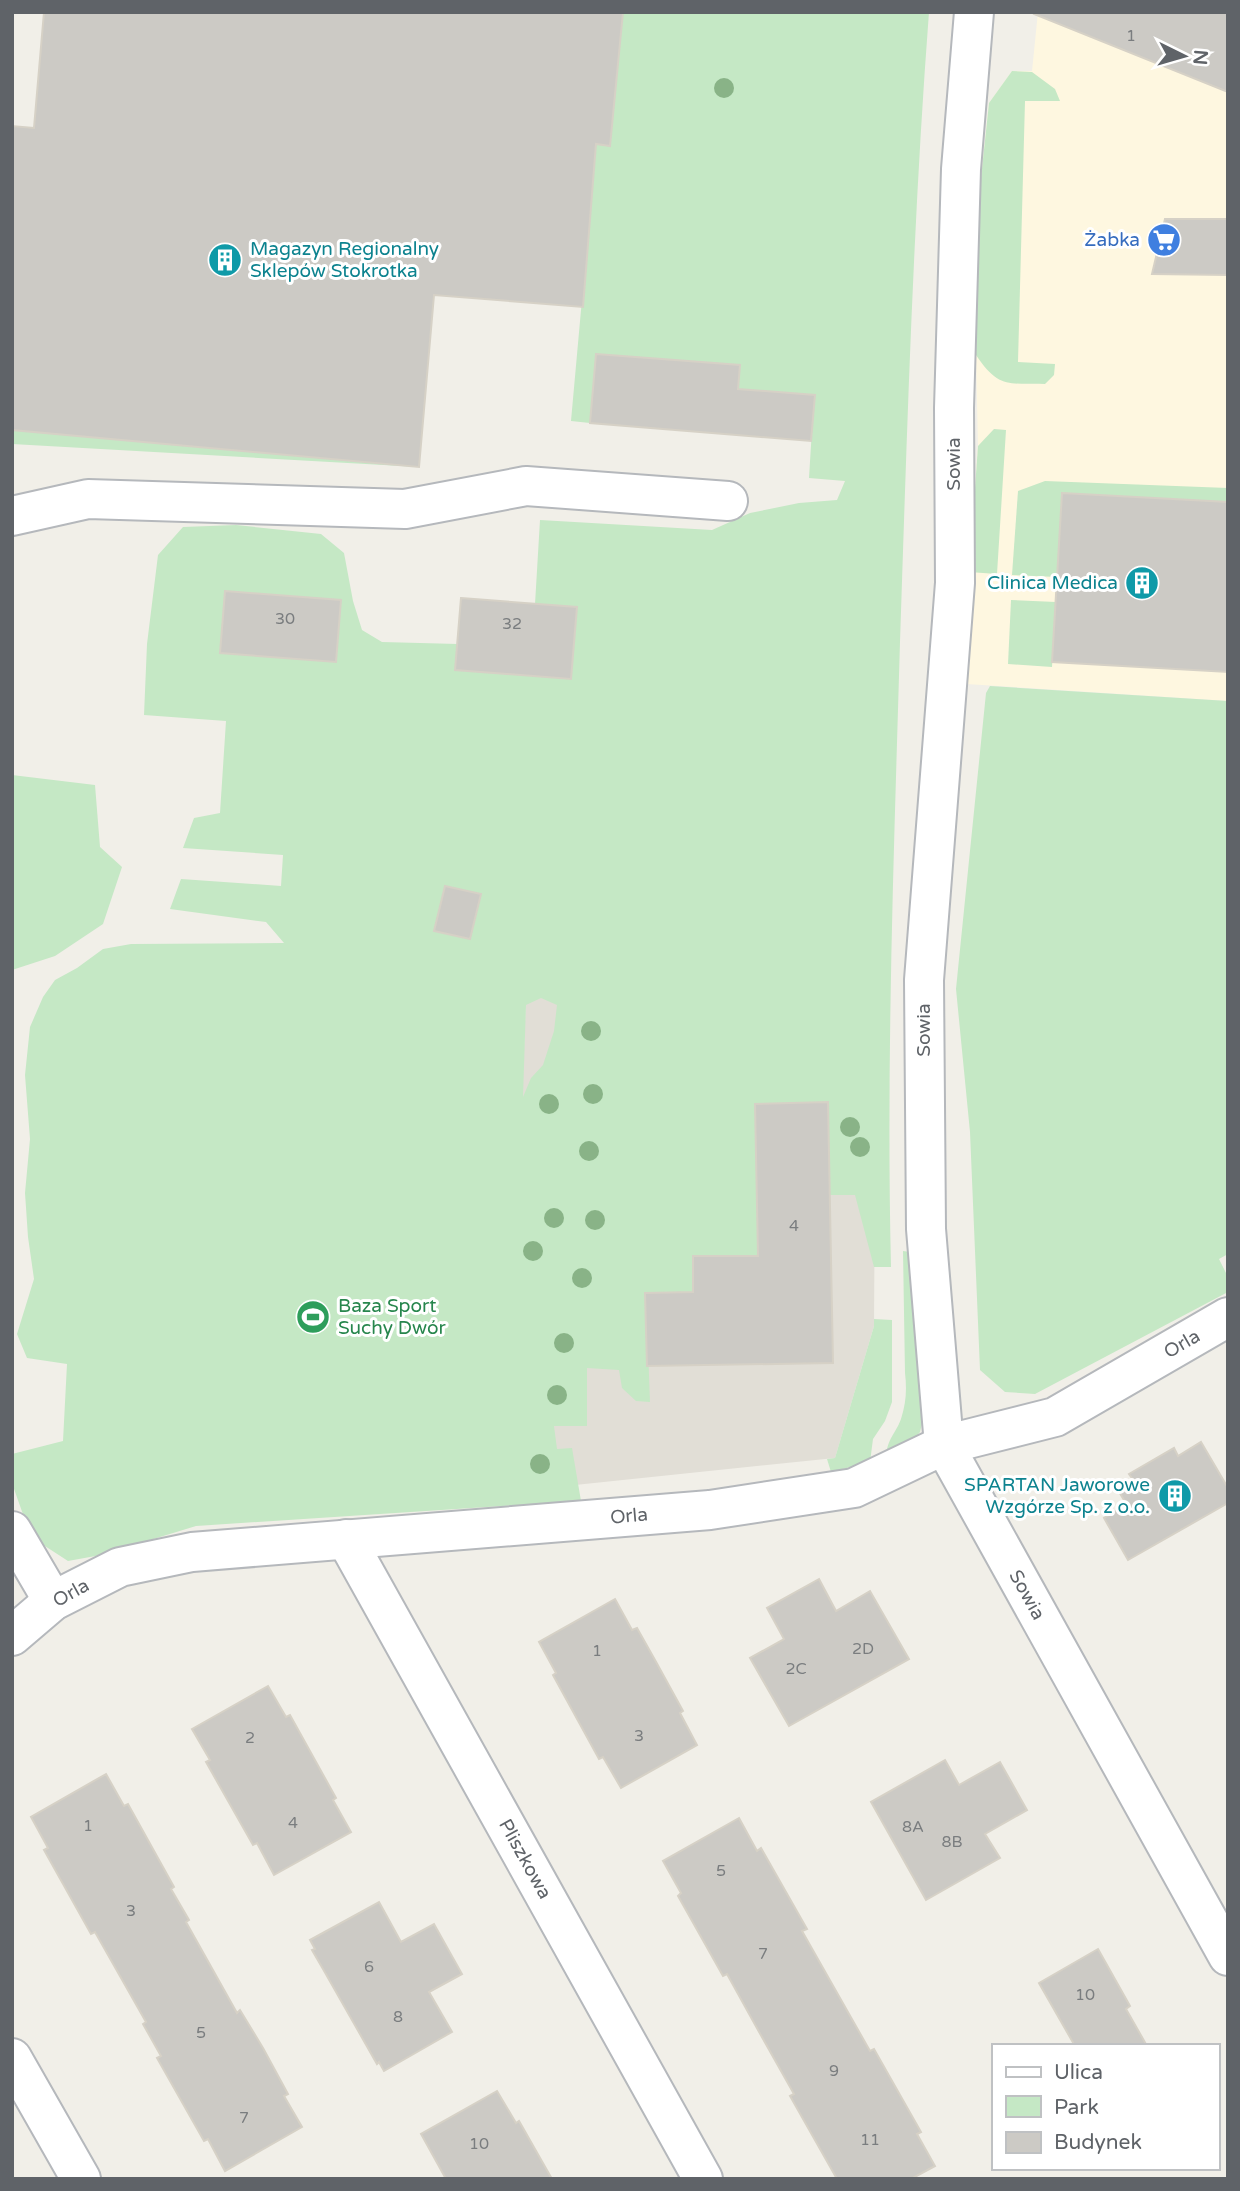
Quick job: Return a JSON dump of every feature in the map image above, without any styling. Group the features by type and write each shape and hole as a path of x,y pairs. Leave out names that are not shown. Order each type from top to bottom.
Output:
{"street":[{"name":"Sowia","path":"976,18 961,169 954,408 955,583 924,979 926,1229 944,1445 1228,1956"},
{"path":"12,516 88,499 405,509 526,486 728,501"},
{"name":"Orla","path":"12,1636 53,1601 120,1567 192,1552 710,1510 854,1488 944,1445 1055,1417 1228,1317"},
{"path":"12,1531 53,1601"},
{"name":"Pliszkowa","path":"346,1539 704,2179"},
{"path":"12,2058 81,2179"}],"shaded area":[{"path":"1038,12 1228,12 1228,701 966,684 969,572 978,446 976,355 980,187 989,103 1012,71 1032,71"},
{"path":"528,945 876,1021 874,1326 835,1458 507,1492"}],"green space":[{"path":"623,12 929,12 915,248 900,642 890,1033 891,1267 874,1267 855,1195 829,1195 828,1103 755,1104 758,1256 693,1256 693,1292 646,1294 650,1402 636,1401 622,1388 619,1370 587,1368 587,1426 554,1426 557,1449 572,1448 581,1501 196,1526 101,1555 68,1561 31,1537 13,1486 12,1454 63,1441 67,1364 27,1358 17,1334 34,1279 25,1193 30,1139 25,1075 30,1027 43,997 55,980 103,949 131,944 284,943 266,922 170,909 181,879 281,886 283,855 183,848 194,818 220,813 226,721 144,715 147,644 158,555 183,527 236,525 321,534 344,553 353,601 362,630 382,642 458,644 571,679 577,607 535,604 540,520 712,530 750,513 799,503 837,500 845,481 809,478 814,396 738,389 739,365 596,354 590,423 571,421 596,144 610,145","holes":["225,591 341,600 336,662 221,653","445,886 480,894 470,939 434,931","541,998 557,1005 554,1031 543,1065 531,1078 523,1097 526,1005"]},
{"path":"1012,71 1032,72 1055,89 1060,101 1025,101 1018,362 1055,364 1054,375 1045,384 1005,382 991,374 976,355 980,187 989,103"},
{"path":"994,429 1006,430 997,574 969,572 978,446"},
{"path":"12,430 419,467 12,444"},
{"path":"1045,481 1228,488 1228,502 1057,577 1012,575 1018,491"},
{"path":"1011,600 1056,602 1052,667 1008,664"},
{"path":"990,686 1228,701 1228,1254 1219,1259 1228,1277 1228,1292 1035,1394 1005,1392 980,1370 970,1132 956,989 986,693"},
{"path":"12,775 95,785 100,847 122,867 103,924 55,956 12,970"},
{"path":"903,1251 910,1252 928,1398 920,1432 908,1447 886,1456 890,1440 901,1419 906,1396"},
{"path":"874,1319 892,1320 892,1402 885,1421 873,1439 870,1462 831,1472 827,1459 835,1458"}],"building":[{"name":"Magazyn Regionalny Sklepów Stokrotka","path":"44,12 623,12 610,146 596,144 583,307 434,295 419,467 12,430 12,126 34,128"},
{"path":"1228,12 1228,92 1034,14"},
{"path":"1165,219 1228,219 1228,275 1152,274"},
{"path":"596,354 740,365 738,389 815,395 811,441 590,423"},
{"name":"Clinica Medica","path":"1062,493 1228,502 1228,672 1052,662"},
{"path":"225,591 341,600 336,662 220,653"},
{"path":"461,598 577,607 571,679 455,670"},
{"path":"445,886 481,894 470,939 434,931"},
{"path":"828,1102 833,1363 647,1366 645,1293 693,1292 693,1256 758,1256 755,1104"},
{"name":"SPARTAN Jaworowe Wzgórze Sp. z o.o.","path":"1201,1442 1228,1488 1228,1503 1128,1560 1104,1518 1127,1505 1118,1490 1134,1481 1129,1474 1174,1448 1178,1456"},
{"path":"819,1579 836,1611 870,1591 909,1659 789,1726 750,1658 784,1639 767,1608"},
{"path":"615,1599 632,1630 637,1628 655,1660 683,1711 680,1713 697,1745 621,1788 603,1757 599,1759 553,1675 556,1673 539,1642"},
{"path":"268,1686 286,1717 290,1715 336,1798 333,1800 351,1832 274,1875 257,1843 253,1845 206,1762 210,1760 192,1729"},
{"path":"945,1760 959,1785 1000,1762 1027,1810 985,1834 1000,1858 926,1900 871,1802"},
{"path":"106,1774 124,1806 128,1804 174,1887 171,1889 189,1920 186,1922 237,2013 240,2010 263,2048 288,2094 284,2096 302,2127 225,2171 208,2139 204,2141 157,2058 161,2056 143,2024 146,2022 95,1932 91,1934 44,1850 48,1848 31,1817"},
{"path":"739,1818 757,1851 761,1848 807,1929 802,1931 870,2051 874,2049 921,2132 917,2134 935,2166 911,2179 837,2179 790,2096 794,2094 727,1974 723,1976 678,1896 681,1893 663,1861"},
{"path":"379,1902 401,1942 434,1924 462,1974 429,1992 452,2032 384,2071 379,2062 377,2064 312,1950 315,1949 310,1940"},
{"path":"1098,1949 1130,2006 1126,2009 1146,2044 1074,2044 1039,1983"},
{"path":"497,2091 516,2123 519,2121 552,2179 446,2179 421,2134"}],"place":[{"name":"Żabka","path":"1164,240"},
{"name":"Magazyn Regionalny Sklepów Stokrotka","path":"225,260"},
{"name":"Clinica Medica","path":"1142,583"},
{"name":"Baza Sport Suchy Dwór","path":"313,1317"},
{"name":"SPARTAN Jaworowe Wzgórze Sp. z o.o.","path":"1175,1496"}]}
